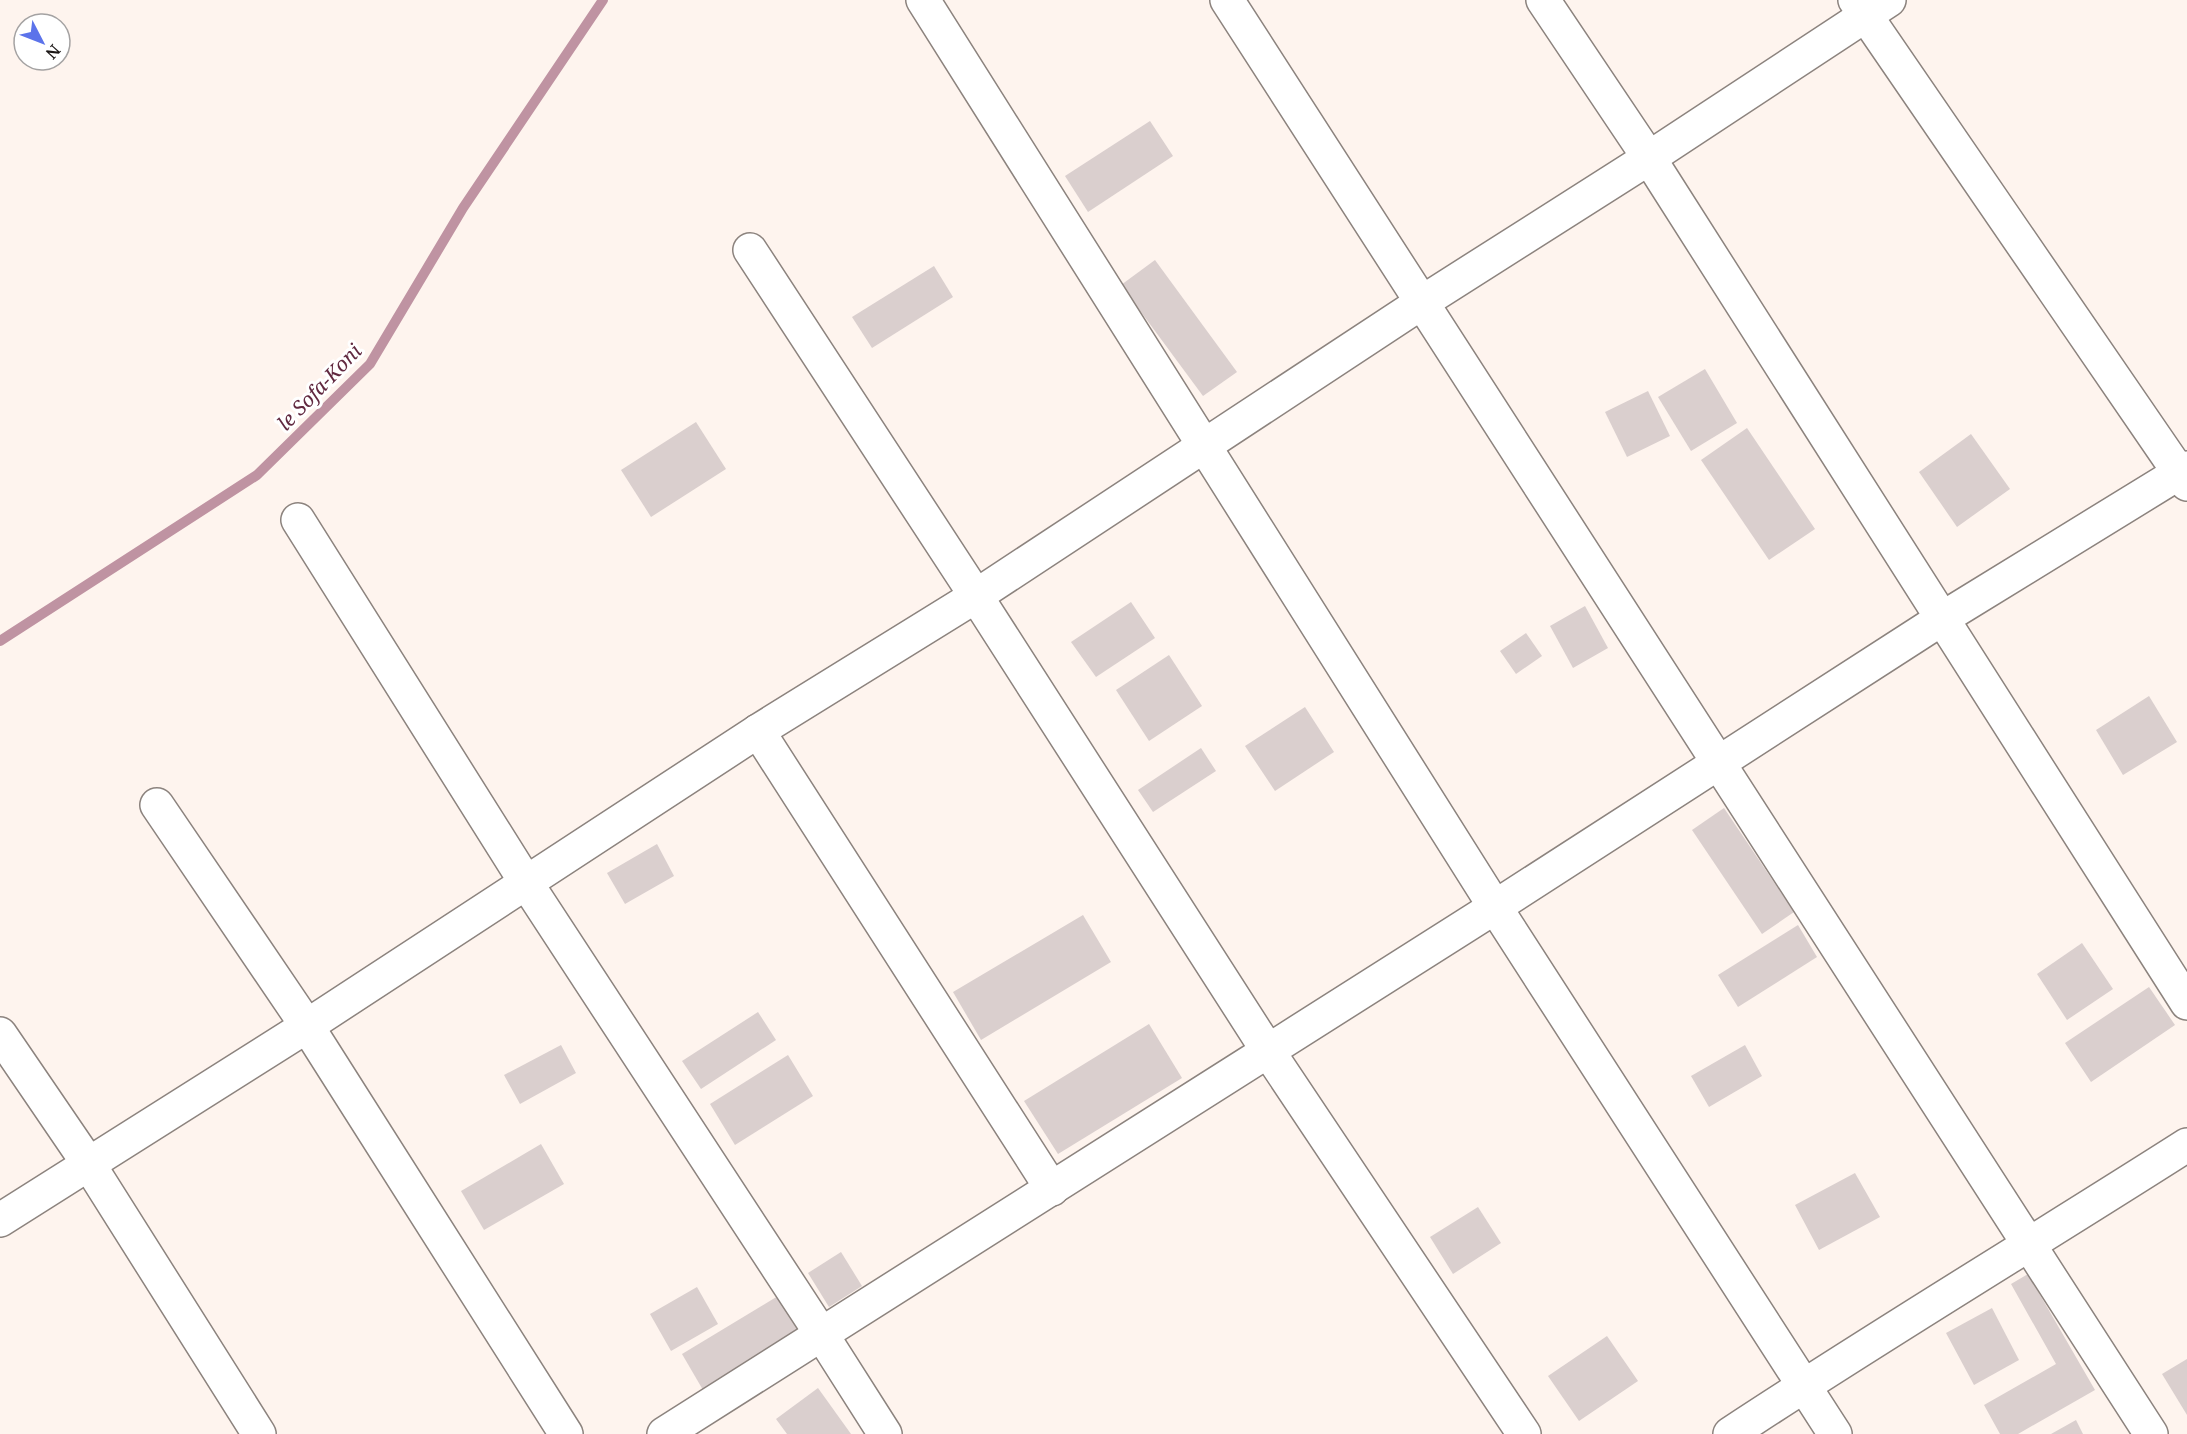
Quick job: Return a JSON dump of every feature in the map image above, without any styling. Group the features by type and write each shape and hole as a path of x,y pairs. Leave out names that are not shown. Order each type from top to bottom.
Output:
{"street":[{"path":"923,0 1495,907 1835,1434"},
{"path":"1227,0 2151,1434"},
{"path":"1543,0 1649,158 2187,1003"},
{"path":"0,1220 527,884 758,731 976,596 1421,303 1649,158 1870,5 2184,475 1943,618 1495,907 664,1434"},
{"path":"750,250 976,596 1268,1051 1524,1434"},
{"path":"298,520 527,884 885,1434"},
{"path":"758,731 1052,1189"},
{"path":"157,805 306,1026 566,1434"},
{"path":"0,1034 88,1164 259,1434"},
{"path":"1730,1434 2187,1145"}],"building":[{"path":"1150,121 1173,156 1088,212 1065,176"},
{"path":"1155,260 1237,372 1203,396 1121,285"},
{"path":"934,266 953,297 872,348 852,317"},
{"path":"1705,369 1737,423 1691,451 1658,397"},
{"path":"1648,391 1670,436 1627,457 1605,412"},
{"path":"696,422 726,469 651,517 621,470"},
{"path":"1747,428 1815,529 1769,560 1701,460"},
{"path":"1971,434 2010,489 1957,527 1919,472"},
{"path":"1131,602 1155,638 1096,677 1071,642"},
{"path":"1585,606 1608,648 1573,668 1550,626"},
{"path":"1526,633 1542,656 1516,674 1500,651"},
{"path":"1169,655 1202,706 1149,741 1116,690"},
{"path":"2149,696 2177,742 2123,775 2096,730"},
{"path":"1305,707 1334,752 1275,791 1245,746"},
{"path":"1201,748 1216,771 1153,812 1138,790"},
{"path":"1724,808 1794,912 1762,934 1692,830"},
{"path":"657,844 674,876 625,904 607,873"},
{"path":"1083,915 1111,962 981,1040 953,992"},
{"path":"1798,925 1817,957 1738,1007 1718,975"},
{"path":"2082,943 2113,989 2067,1020 2037,974"},
{"path":"2149,987 2175,1025 2091,1082 2065,1043"},
{"path":"758,1012 776,1040 701,1089 682,1061"},
{"path":"1149,1024 1182,1078 1058,1154 1024,1101"},
{"path":"561,1045 576,1073 520,1104 504,1075"},
{"path":"1745,1045 1762,1076 1709,1107 1691,1076"},
{"path":"788,1055 813,1096 735,1145 710,1104"},
{"path":"541,1144 564,1184 484,1230 461,1191"},
{"path":"1855,1173 1880,1217 1819,1250 1795,1205"},
{"path":"1478,1207 1501,1243 1453,1274 1430,1237"},
{"path":"841,1252 862,1286 829,1307 808,1273"},
{"path":"2028,1274 2095,1390 2018,1434 2000,1434 1984,1405 2056,1364 2011,1284"},
{"path":"697,1287 718,1324 671,1351 650,1314"},
{"path":"778,1296 799,1332 703,1390 682,1354"},
{"path":"1992,1308 2019,1360 1974,1385 1946,1333"},
{"path":"1607,1336 1638,1381 1579,1421 1548,1376"},
{"path":"2187,1359 2187,1415 2162,1374"},
{"path":"818,1388 851,1434 787,1434 776,1419"},
{"path":"2076,1420 2083,1434 2051,1434"}],"waterway":[{"name":"le Sofa-Koni","path":"0,641 257,475 370,364 463,208 603,0"}]}
